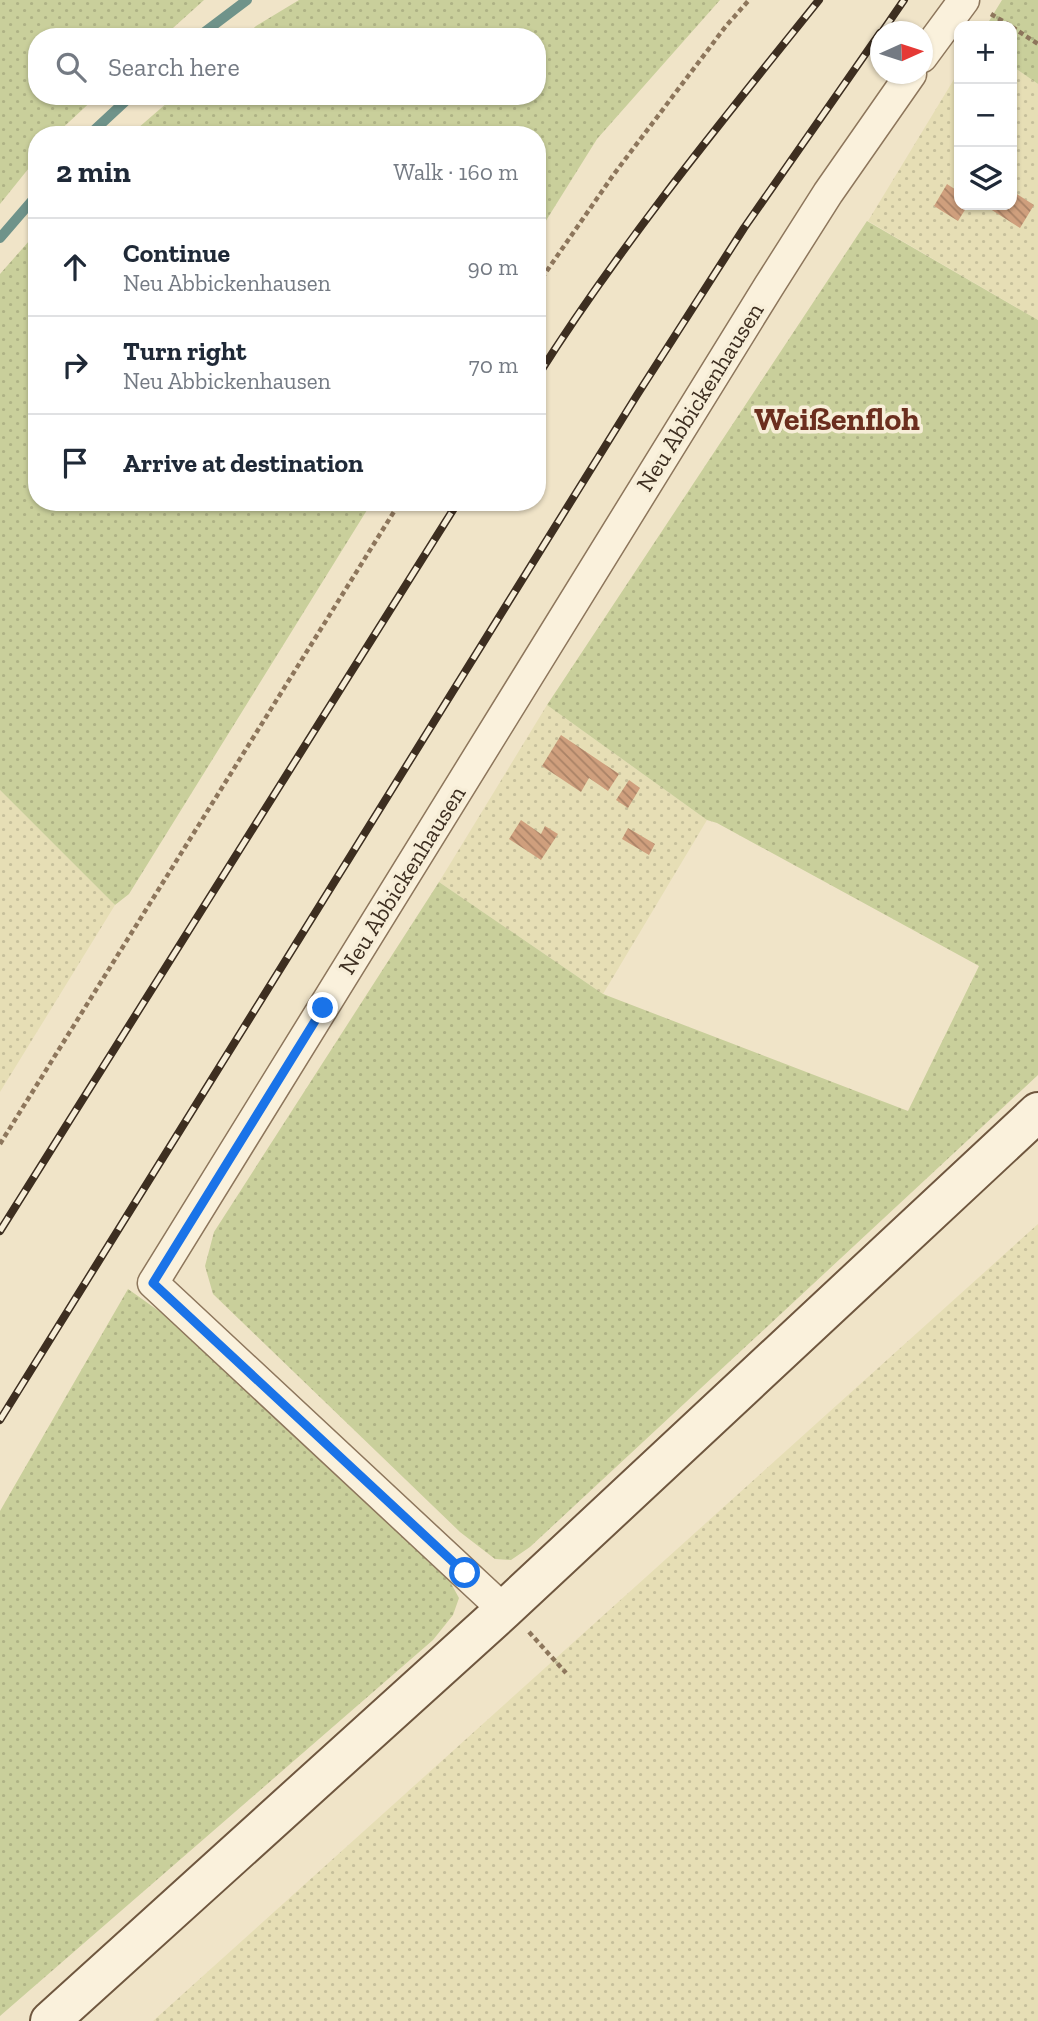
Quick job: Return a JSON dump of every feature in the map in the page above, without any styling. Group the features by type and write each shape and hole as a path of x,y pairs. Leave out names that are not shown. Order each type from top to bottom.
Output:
{"street":[{"path":"933,42 964,0"},
{"name":"Neu Abbickenhausen","path":"504,1609 153,1283 769,286 828,193 904,84"},
{"path":"50,2021 504,1609 1038,1112"}],"path":[{"path":"546,272 614,174 726,26 749,0"},
{"path":"1017,30 1038,44"},
{"path":"0,1144 394,511"},
{"path":"504,1609 566,1673"}],"shaded area":[{"path":"1017,69 1038,84 1038,320 868,221 954,79 954,210 1017,210"},
{"path":"547,705 707,820 603,994 439,882"},
{"path":"0,790 115,905 0,1092"},
{"path":"1038,1224 1038,2021 153,2021"}],"green space":[{"path":"0,0 204,0 173,28 28,28 28,105 87,105 65,126 28,126 28,169 0,204"},
{"path":"299,0 720,0 597,139 546,221 546,126 140,126 165,105 546,105 546,28 254,28"},
{"path":"1002,0 1038,0 1038,84 1017,69 1017,21 989,21"},
{"path":"867,221 1038,320 1038,1075 530,1547 511,1560 495,1559 460,1532 213,1294 205,1266 214,1232 439,882 603,994 908,1111 979,966 707,820 547,705"},
{"path":"28,242 28,511 366,511 129,894 115,905 0,790 0,274"},
{"path":"128,1289 201,1341 441,1565 459,1598 453,1615 433,1640 0,2016 0,1511"}],"building":[{"path":"947,184 954,189 954,210 965,210 958,221 934,206"},
{"path":"1017,194 1034,205 1020,228 992,210 1017,210"},
{"path":"561,735 619,774 608,791 589,778 581,792 542,766"},
{"path":"629,780 640,788 628,808 616,800"},
{"path":"521,820 541,834 545,826 558,834 541,860 509,839"},
{"path":"628,828 655,844 649,855 622,839"}],"waterway":[{"path":"210,28 247,0"},
{"path":"99,126 121,105"},
{"path":"0,238 28,205"}],"railway":[{"path":"546,363 637,231 819,0"},
{"path":"890,21 904,0"},
{"path":"0,1420 637,395 744,228 870,47"},
{"path":"0,1231 452,511"}],"district":[{"name":"Weißenfloh","path":"837,419"}],"route":[{"path":"323,1008 153,1283 465,1573"}]}
